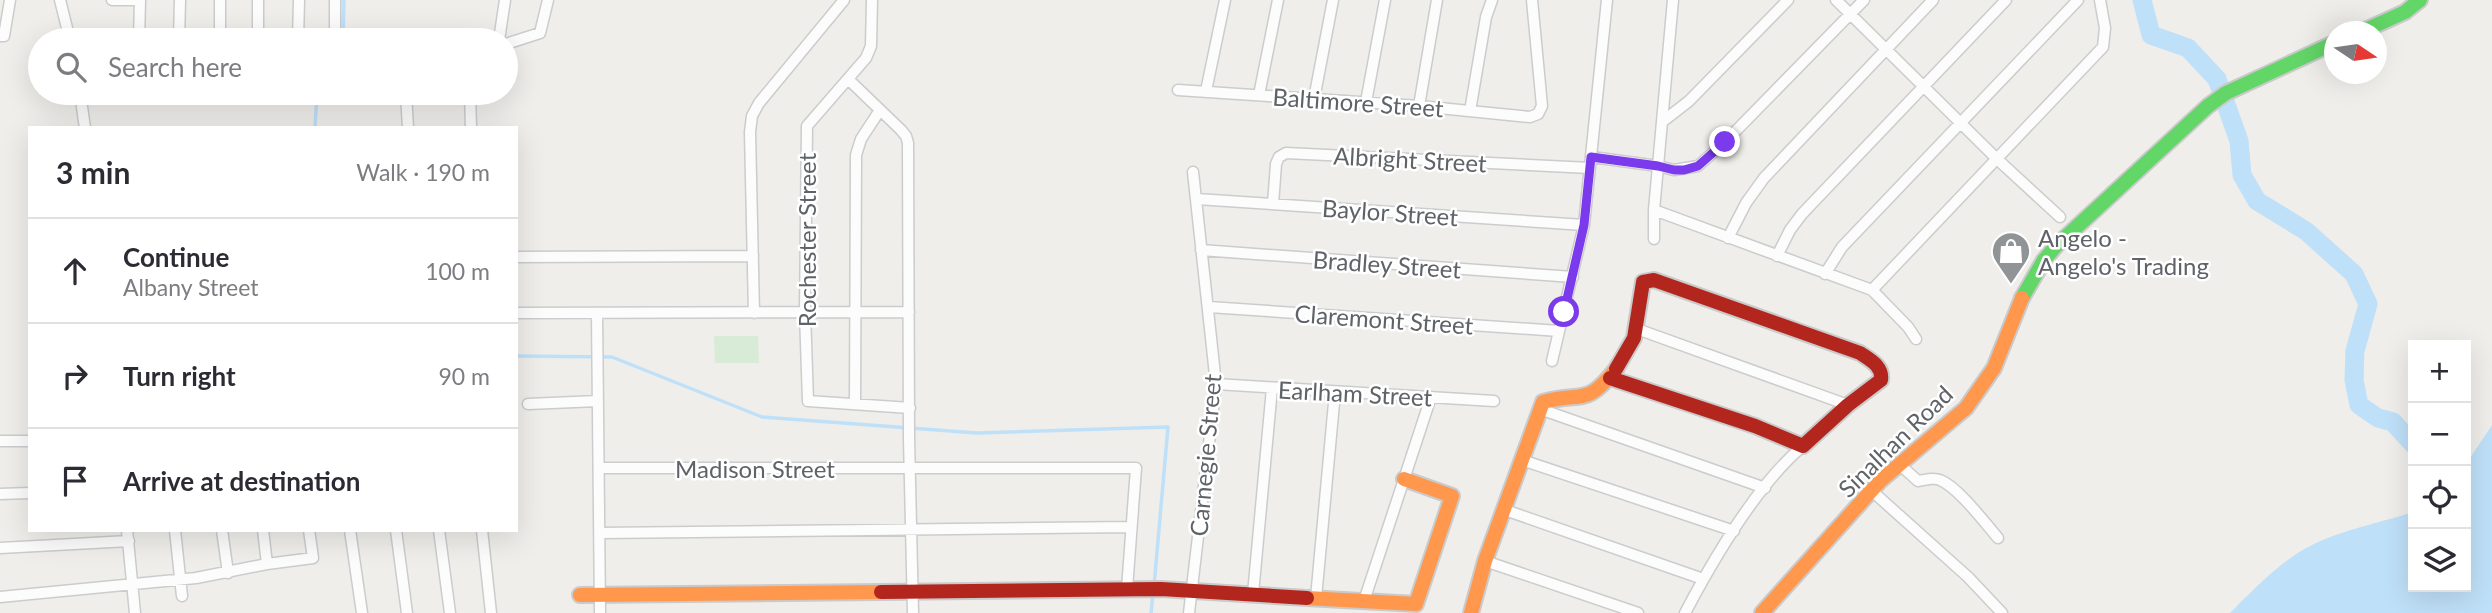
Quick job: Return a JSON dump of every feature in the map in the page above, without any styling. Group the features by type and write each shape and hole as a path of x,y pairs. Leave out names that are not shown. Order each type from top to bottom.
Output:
{"street":[{"path":"0,36 4,36 10,0"},
{"path":"60,0 67,28"},
{"path":"112,0 140,0 139,28"},
{"path":"179,28 180,0"},
{"path":"220,0 220,28"},
{"path":"258,0 258,28"},
{"path":"298,28 299,0"},
{"path":"335,0 335,28"},
{"path":"501,28 505,0"},
{"path":"518,40 540,33 548,0"},
{"path":"754,313 750,132 752,116 759,103 844,0"},
{"name":"Rochester Street","path":"872,0 871,46 866,58 807,126 805,313 808,401 910,408"},
{"path":"1206,92 1225,0"},
{"path":"1259,95 1278,0"},
{"path":"1314,99 1333,0"},
{"path":"1366,102 1385,0"},
{"path":"1419,106 1437,0"},
{"path":"1470,111 1486,17 1492,0"},
{"name":"Baltimore Street","path":"1178,90 1419,106 1523,117 1538,114 1542,106 1542,96 1532,0"},
{"path":"1552,361 1584,225 1606,0"},
{"path":"1654,239 1654,210 1673,0"},
{"path":"1662,122 1689,101 1788,0"},
{"path":"1836,0 1997,159 2060,217"},
{"path":"1591,157 1674,170 1698,166 1725,142 1864,0"},
{"path":"1728,238 1746,203 1764,178 1933,0"},
{"path":"1777,256 1790,230 1802,214 2007,0"},
{"path":"1825,274 1842,247 2078,0"},
{"path":"1872,290 2103,47 2105,28 2100,0"},
{"path":"2385,21 2405,12 2420,0"},
{"name":"Sinalhan Road","path":"1762,613 1872,491 1899,464 1960,414 1979,391 1996,364 2017,306 2050,252 2163,144 2208,106 2226,93 2324,48"},
{"path":"848,79 906,136 908,143 909,438 914,613"},
{"path":"81,105 85,126"},
{"path":"407,105 408,126"},
{"path":"470,105 471,126"},
{"path":"855,404 856,155 860,139 880,110"},
{"name":"Albright Street","path":"1273,204 1276,164 1279,157 1286,153 1590,168"},
{"name":"Carnegie Street","path":"1189,613 1216,384 1193,172"},
{"name":"Baylor Street","path":"1197,199 1584,225"},
{"path":"1654,210 1872,290 1916,339"},
{"name":"Bradley Street","path":"1201,250 1573,277"},
{"path":"518,257 753,256"},
{"path":"1471,613 1485,561 1543,402 1554,398 1587,396 1611,378 1637,330 1638,302 1643,282 1651,280 1860,353 1878,366 1882,373 1881,380 1790,457 1734,531 1685,613"},
{"name":"Claremont Street","path":"1209,307 1559,331"},
{"path":"518,313 909,312"},
{"path":"597,313 600,613"},
{"path":"1637,330 1849,405"},
{"path":"1611,378 1755,426 1803,446"},
{"name":"Earlham Street","path":"1216,384 1494,401"},
{"path":"1253,594 1272,388"},
{"path":"1316,598 1335,392"},
{"path":"1364,601 1431,397"},
{"path":"528,404 598,401"},
{"path":"1541,410 1765,488"},
{"path":"0,441 28,441"},
{"path":"1522,460 1734,531"},
{"path":"1899,464 1918,481 1942,481 1968,504 1998,538"},
{"name":"Madison Street","path":"600,468 1136,468 1130,527"},
{"path":"580,595 1155,589 1416,604 1452,496 1404,479"},
{"path":"1872,491 1968,576 2002,613"},
{"path":"0,494 28,493"},
{"path":"1505,510 1703,579"},
{"path":"600,533 1130,527 1127,589"},
{"path":"175,532 183,596"},
{"path":"222,532 228,573"},
{"path":"263,532 267,564"},
{"path":"0,597 181,579 313,558 309,532"},
{"path":"350,532 362,613"},
{"path":"396,532 407,613"},
{"path":"439,532 450,613"},
{"path":"482,532 491,613"},
{"path":"0,548 128,536 135,613"},
{"path":"1485,561 1638,613"}],"green space":[{"path":"714,336 758,336 759,363 715,363"}],"water":[{"path":"2492,425 2492,613 2230,613 2269,575 2302,550 2337,534 2408,513 2408,592 2471,592 2471,456"}],"waterway":[{"path":"343,28 344,0"},
{"path":"2142,0 2151,35 2188,48 2217,79 2239,141 2242,175 2257,201 2306,231 2354,274 2368,304 2355,351 2354,380 2359,405 2378,418 2393,422 2408,438"},
{"path":"315,126 316,105"},
{"path":"518,356 612,357 762,417 977,433 1168,427 1154,586"},
{"path":"1151,613 1153,594"}],"traffic: fast":[{"path":"2385,21 2405,12 2420,0"},
{"path":"2022,298 2044,260 2056,246 2208,106 2226,93 2324,48"}],"traffic: slow":[{"path":"1762,613 1880,481 1966,408 1994,368 2022,298"},
{"path":"1471,613 1485,561 1543,402 1590,394 1616,369"},
{"path":"1307,598 1416,604 1452,496 1404,479"},
{"path":"580,595 881,592"}],"traffic: jam":[{"path":"1610,378 1755,426 1803,446 1848,405 1881,380 1878,367 1860,353 1654,280 1643,282 1634,338 1616,369"},
{"path":"881,592 1161,589 1307,598"}],"place":[{"name":"Angelo - Angelo's Trading","path":"2011,285"}],"route":[{"path":"1564,312 1584,225 1591,157 1684,170 1698,166 1725,142"}]}
